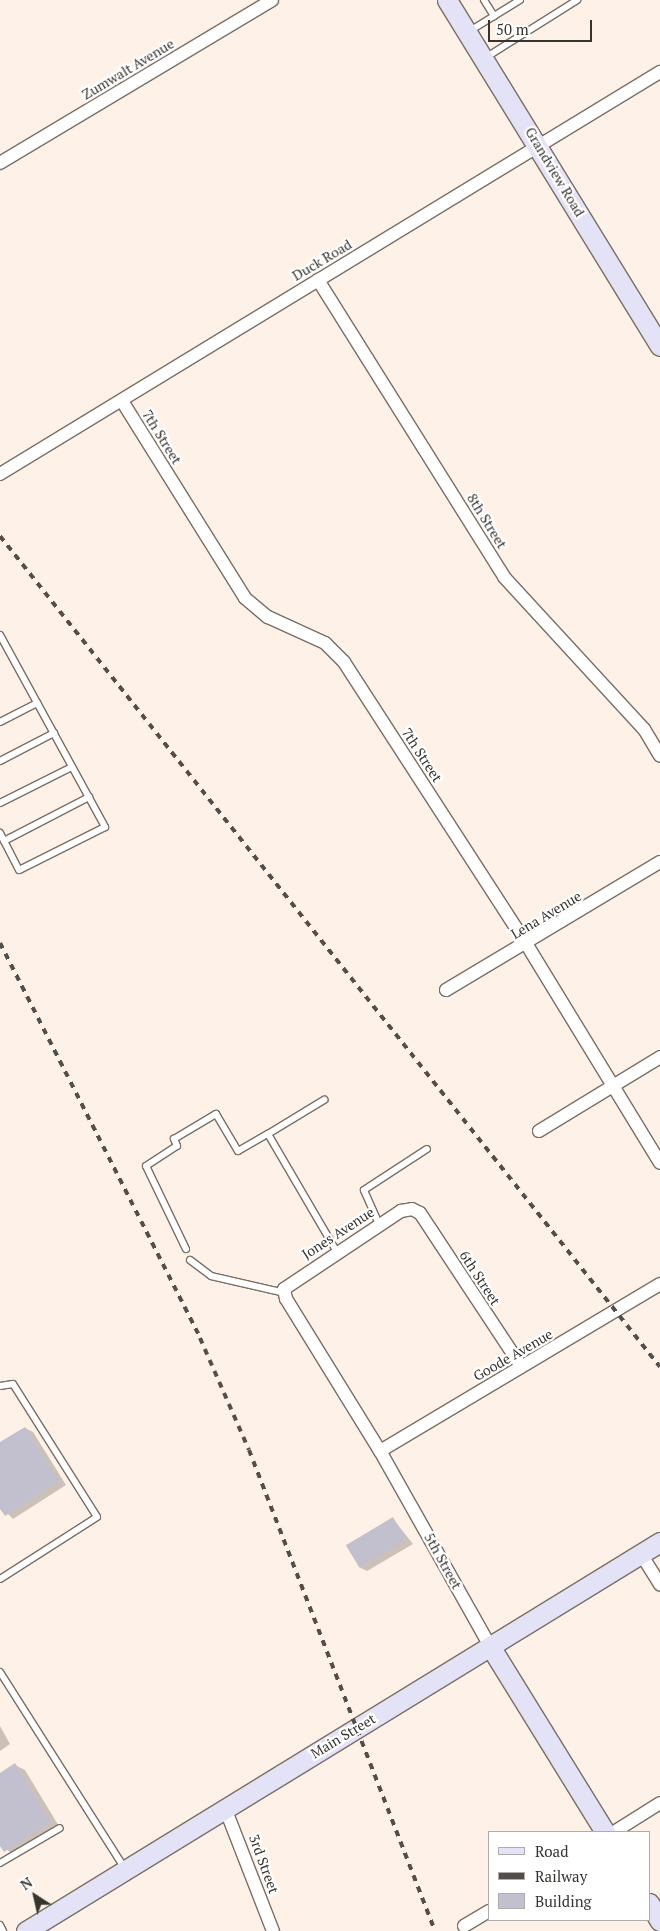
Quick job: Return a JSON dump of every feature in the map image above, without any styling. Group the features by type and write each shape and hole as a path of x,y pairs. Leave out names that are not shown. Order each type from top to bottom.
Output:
{"main road":[{"name":"Grandview Road","path":"447,0 540,148 660,346"},
{"name":"Main Street","path":"26,1931 660,1542"},
{"name":"5th Street","path":"490,1646 604,1831"},
{"path":"650,1905 660,1921"}],"street":[{"name":"Zumwalt Avenue","path":"0,163 272,0"},
{"name":"Duck Road","path":"0,474 318,280 540,148 660,72"},
{"name":"8th Street","path":"318,280 504,576 644,729 660,756"},
{"name":"7th Street","path":"122,401 245,598 268,616 325,643 344,662 527,945 660,1163"},
{"name":"Lena Avenue","path":"446,990 527,945 660,862"},
{"path":"539,1131 660,1057"},
{"name":"Jones Avenue","path":"284,1291 379,1224 412,1209"},
{"name":"6th Street","path":"412,1209 420,1213 521,1366"},
{"name":"Goode Avenue","path":"380,1452 521,1366 618,1314 660,1284"},
{"name":"5th Street","path":"284,1291 380,1452 490,1646"},
{"path":"641,1554 660,1585"},
{"path":"616,1831 660,1803"},
{"name":"3rd Street","path":"225,1808 273,1931"},
{"path":"464,1926 488,1912"}],"lane":[{"path":"484,0 494,16"},
{"path":"468,32 520,0"},
{"path":"484,58 577,0"},
{"path":"0,635 105,827 19,870 0,833"},
{"path":"0,722 37,703"},
{"path":"0,761 54,733"},
{"path":"0,803 72,767"},
{"path":"4,841 89,797"},
{"path":"186,1249 146,1166 177,1146 174,1139 216,1114 238,1151 324,1100"},
{"path":"268,1134 337,1252"},
{"path":"379,1224 364,1190 427,1149"},
{"path":"190,1260 211,1276 284,1291"},
{"path":"0,1386 13,1384 97,1517 0,1579"},
{"path":"0,1672 126,1870"},
{"path":"0,1863 60,1828"},
{"path":"0,1926 3,1931"}],"building":[{"path":"25,1427 59,1481 5,1516 0,1509 0,1442"},
{"path":"393,1517 406,1539 359,1568 346,1545"},
{"path":"15,1763 51,1822 4,1852 0,1846 0,1773"}],"railway":[{"path":"0,536 660,1367"},
{"path":"0,943 200,1338 249,1450 435,1931"}]}
